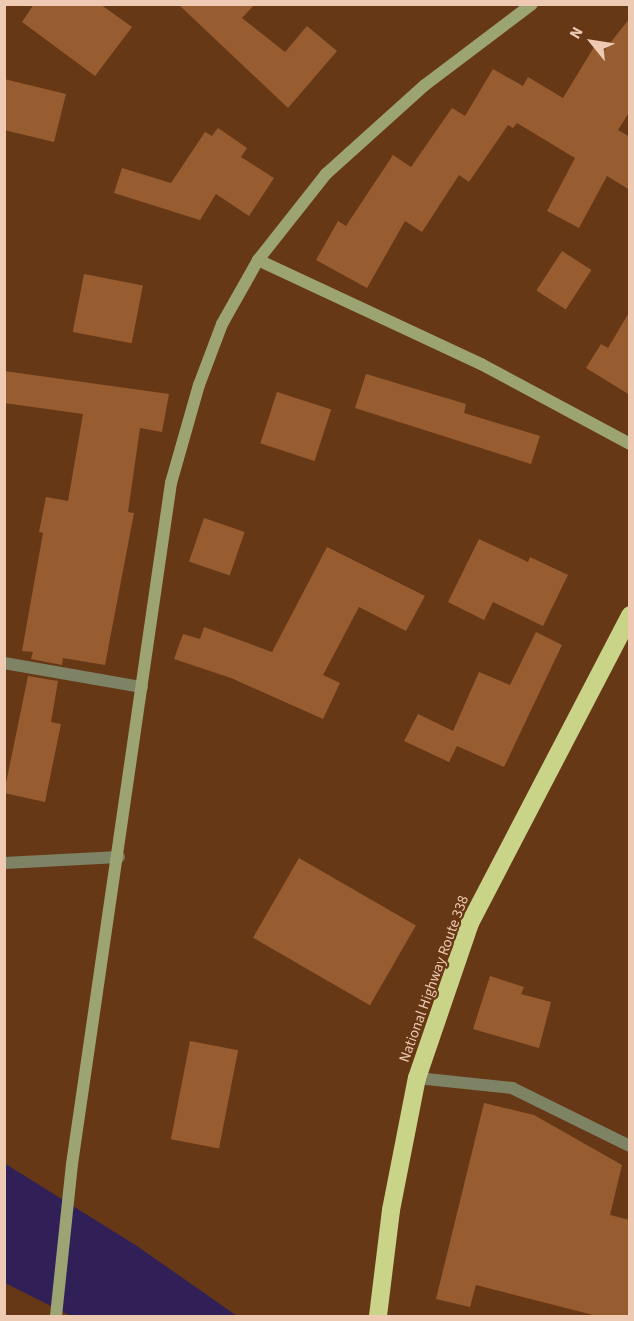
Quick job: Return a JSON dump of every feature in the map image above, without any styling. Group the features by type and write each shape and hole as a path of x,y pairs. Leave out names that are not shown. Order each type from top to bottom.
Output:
{"highway":[{"name":"National Highway Route 338","path":"378,1317 391,1210 417,1078 470,923 630,615"}],"street":[{"path":"56,1317 72,1164 119,857 171,483 199,385 222,324 258,260 326,174 425,85 532,4"},
{"path":"258,260 481,364 630,444"},
{"path":"4,663 142,687"},
{"path":"4,863 119,857"},
{"path":"417,1078 512,1088 630,1146"}],"shaded area":[{"path":"4,1163 137,1246 237,1316 71,1316 5,1283"}],"building":[{"path":"34,4 100,4 132,27 95,76 22,22"},
{"path":"178,4 255,4 242,18 285,52 307,26 337,51 288,108"},
{"path":"630,18 630,111 618,130 630,137 630,190 607,176 579,228 547,211 575,158 517,123 513,128 508,125 469,182 459,175 422,232 405,221 367,288 316,260 338,221 346,226 393,155 411,167 452,108 465,116 493,69 523,86 528,77 563,98 594,47 603,52"},
{"path":"4,79 66,94 54,142 4,130"},
{"path":"218,128 247,148 241,157 274,178 249,216 216,194 200,220 114,193 122,168 171,183 205,132 212,136"},
{"path":"562,251 591,270 566,309 536,290"},
{"path":"84,274 143,285 132,343 73,332"},
{"path":"630,311 630,395 586,368 601,344 608,348"},
{"path":"4,371 169,394 162,432 140,428 128,512 134,513 105,665 63,658 62,665 31,659 33,652 22,651 43,533 39,532 46,497 68,501 83,414 4,403"},
{"path":"366,374 466,404 464,413 540,436 531,464 355,408"},
{"path":"277,392 331,410 315,461 260,443"},
{"path":"204,518 245,532 230,575 189,561"},
{"path":"479,539 528,562 530,557 568,575 543,626 493,602 484,620 448,602"},
{"path":"327,547 425,596 406,631 359,607 323,675 340,683 323,719 231,678 174,659 183,634 200,639 204,627 272,652"},
{"path":"536,632 562,645 504,767 457,746 449,762 404,741 418,714 453,731 479,672 510,685"},
{"path":"28,676 58,681 51,722 61,724 45,802 4,793"},
{"path":"299,858 416,926 370,1005 253,938"},
{"path":"490,976 524,987 521,994 551,1002 539,1048 473,1029"},
{"path":"190,1041 238,1050 219,1149 171,1139"},
{"path":"484,1103 534,1115 622,1165 610,1215 630,1220 630,1317 601,1317 476,1285 470,1307 436,1299"}]}
